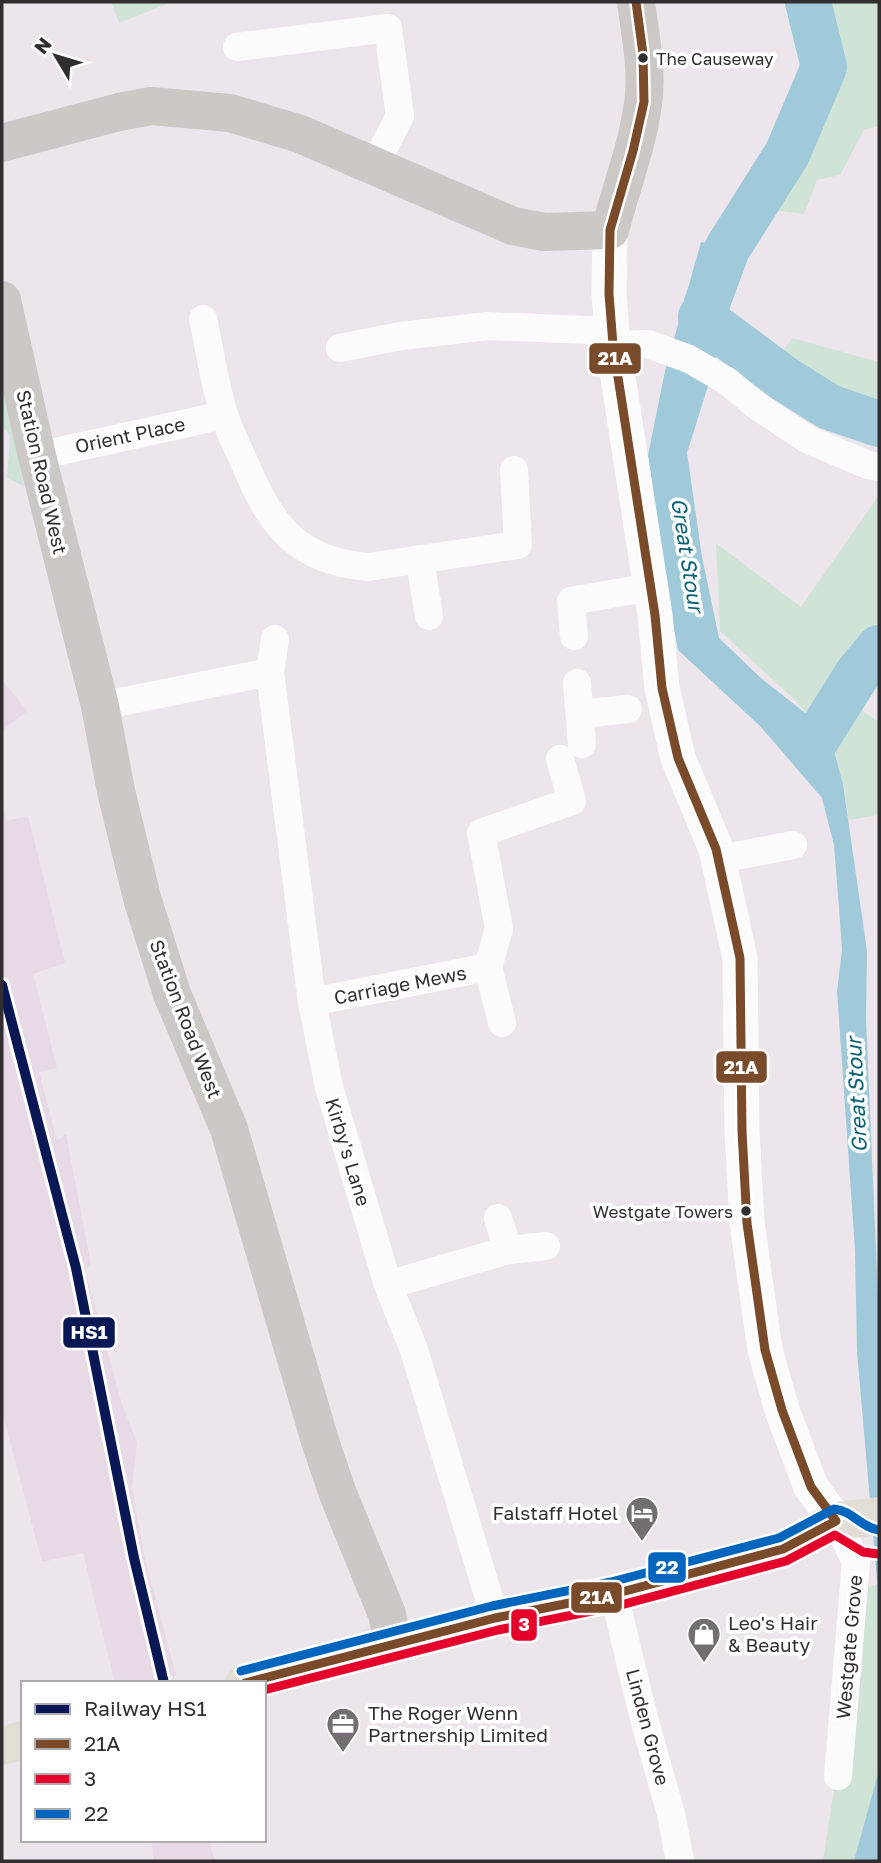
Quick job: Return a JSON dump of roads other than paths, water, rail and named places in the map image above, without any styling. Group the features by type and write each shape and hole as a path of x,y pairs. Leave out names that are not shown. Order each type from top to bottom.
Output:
{"main road":[{"path":"2,143 150,106 230,113 300,134 513,226 544,232 610,230 644,102 643,54 636,2"},
{"name":"Station Road West","path":"2,300 37,456 100,706 116,791 150,922 172,994 229,1129 320,1441 338,1494 387,1614 393,1644"},
{"path":"252,1681 495,1618 614,1594 867,1527"},
{"path":"2,1746 21,1741"}],"street":[{"path":"237,47 388,28 400,116 374,166"},
{"path":"577,683 579,714 648,706 662,688 651,587 613,338 609,295 610,230"},
{"path":"202,319 224,415 260,499 271,517 297,543 314,554 347,565 368,567 518,545 513,470"},
{"path":"340,348 401,336 488,326 649,344 689,359 719,376 757,406 807,439 868,465 879,467"},
{"name":"Orient Place","path":"37,456 224,415"},
{"path":"420,561 429,617"},
{"path":"574,636 571,601 651,587"},
{"name":"Kirby's Lane","path":"275,639 270,671 312,1002 329,1087 388,1285 414,1350 495,1618"},
{"path":"100,706 270,671"},
{"path":"648,706 678,758 720,863 740,958 742,1131 747,1223 765,1350 782,1410 811,1487 867,1527"},
{"name":"Carriage Mews","path":"502,1023 488,967 499,929 481,833 572,801 571,751 579,714"},
{"path":"720,863 731,857 793,845"},
{"name":"Carriage Mews","path":"312,1002 488,967"},
{"path":"498,1218 508,1250"},
{"path":"388,1285 508,1250 546,1247"},
{"name":"Westgate Grove","path":"838,1776 856,1562 867,1527"},
{"name":"Linden Grove","path":"614,1594 643,1715 671,1814 680,1861"}],"water":[{"path":"701,242 745,252 687,453 702,557 719,638 762,679 809,716 832,743 843,784 867,951 866,1019 879,1320 879,1603 857,1352 855,1250 837,991 842,950 834,845 822,798 761,727 678,650 667,593 648,455 665,371"},
{"path":"879,1770 879,1861 854,1861"}],"waterway":[{"name":"Great Stour","path":"706,306 727,249 787,154 824,67 808,2"},
{"name":"Great Stour","path":"701,317 786,380 829,407 879,424"},
{"name":"Great Stour","path":"811,748 858,673 879,648"}],"rail line":[{"name":"HS1","path":"2,985 76,1268 134,1558 164,1681"}],"place":[{"name":"The Causeway","path":"643,58"},
{"name":"Westgate Towers","path":"746,1211"},
{"name":"Falstaff Hotel","path":"642,1543"},
{"name":"Leo's Hair & Beauty","path":"704,1664"},
{"name":"The Roger Wenn Partnership Limited","path":"343,1754"}]}
